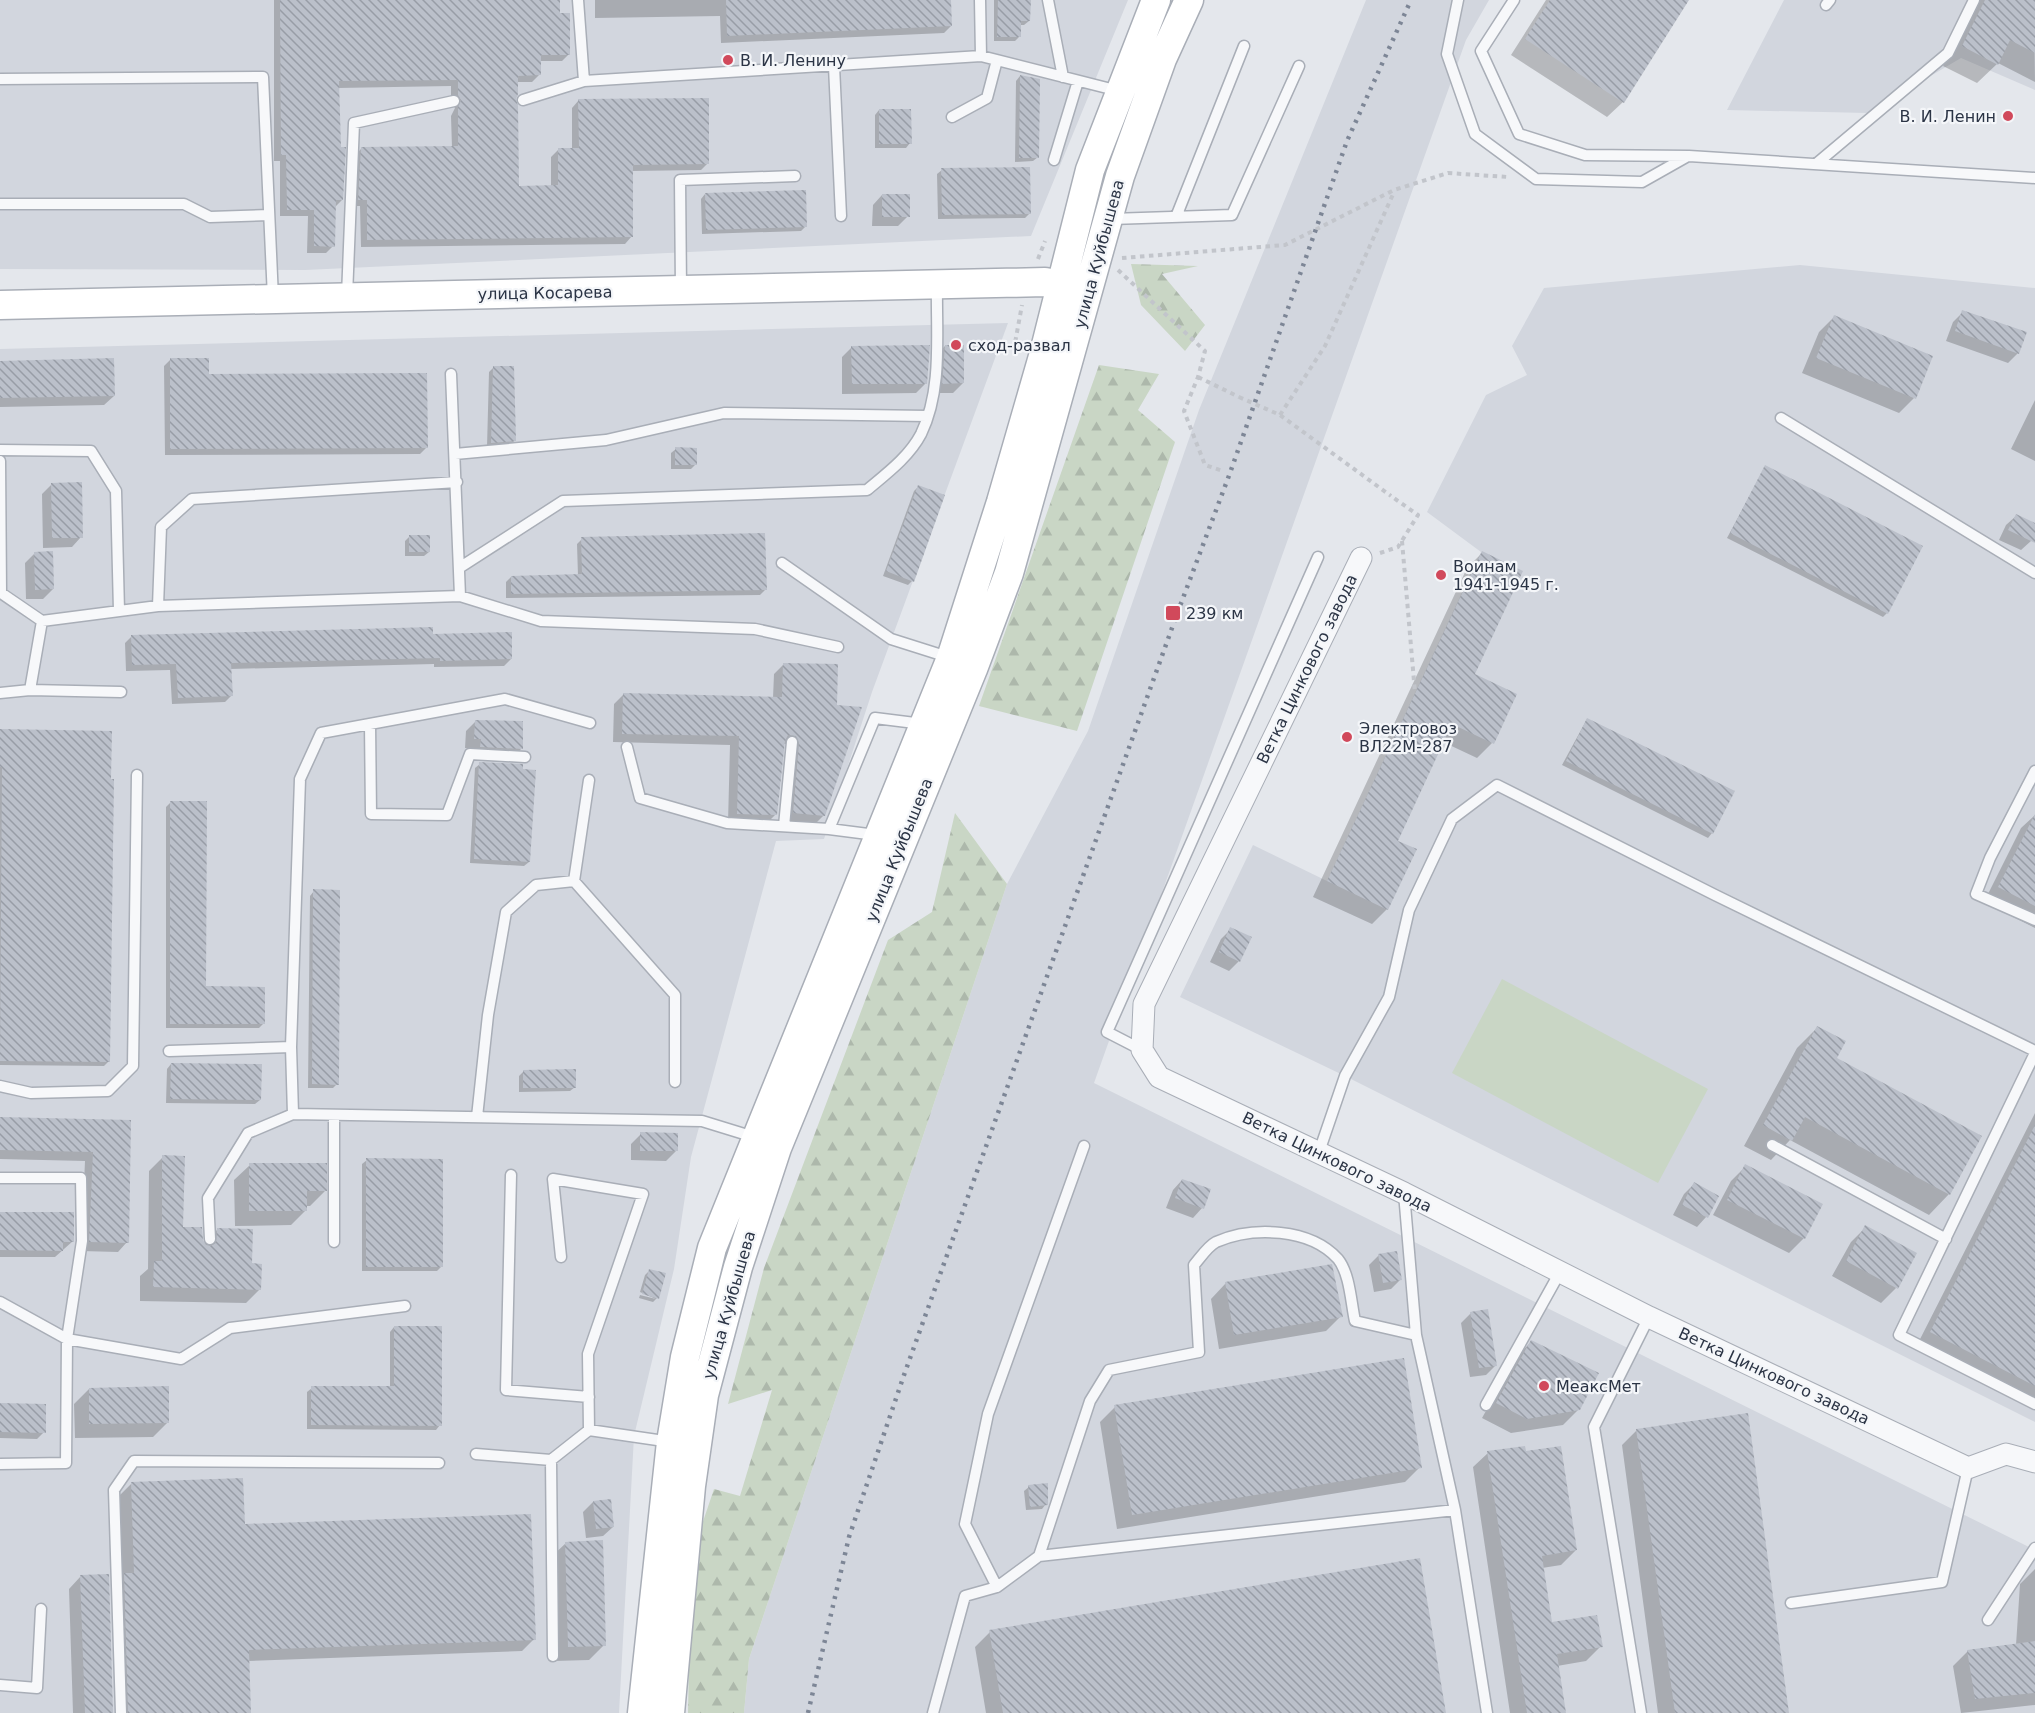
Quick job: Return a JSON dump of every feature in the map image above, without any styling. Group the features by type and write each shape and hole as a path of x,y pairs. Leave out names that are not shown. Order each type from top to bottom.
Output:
{"main road":[{"name":"улица Куйбышева","path":"670,1713 691,1486 704,1395 738,1267 767,1143 879,836 951,658 1000,502 1062,284 1090,170 1156,0"},
{"name":"улица Куйбышева","path":"642,1713 671,1442 685,1357 712,1248 767,1143 969,680 1009,573 1089,292 1107,219 1162,59 1189,0"},
{"name":"улица Косарева","path":"0,305 1045,282 1062,284 1089,292"}],"street":[{"name":"Ветка Цинкового завода","path":"1361,558 1144,1004 1142,1050 1159,1077 1404,1193 1649,1317 1968,1468"},
{"path":"1968,1468 2006,1454 2035,1462"}],"lane":[{"path":"578,0 584,81"},
{"path":"980,0 981,57"},
{"path":"1048,0 1063,77"},
{"path":"1458,0 1447,54 1475,134 1536,179 1642,182 1689,156"},
{"path":"1514,0 1481,51 1518,134 1585,155 1689,156 2035,178"},
{"path":"1816,164 1948,53 1974,0"},
{"path":"1176,217 1244,46"},
{"path":"523,100 584,81 981,57 1119,91"},
{"path":"952,117 987,98 997,60"},
{"path":"834,66 841,216"},
{"path":"1107,219 1232,215 1299,66"},
{"path":"0,79 263,77 273,298"},
{"path":"1054,160 1078,81"},
{"path":"347,297 354,123 454,101"},
{"path":"681,290 680,180 795,176"},
{"path":"0,204 184,204 210,217 269,214"},
{"path":"459,568 563,501 867,490 897,465 920,435 934,400 938,284"},
{"path":"451,374 460,596"},
{"path":"455,454 606,440 724,413 927,416"},
{"path":"1781,418 2035,573"},
{"path":"0,450 91,451 116,491 119,611"},
{"path":"0,461 2,593 42,621 158,606 460,596 541,621 755,629 838,647"},
{"path":"158,606 160,527 192,499 457,482"},
{"path":"1142,1050 1107,1032 1318,557"},
{"path":"782,563 891,639 951,658"},
{"path":"30,690 42,621"},
{"path":"0,693 30,690 121,692"},
{"path":"293,1114 291,1047 300,779 321,733 505,699 590,723"},
{"path":"829,829 875,718 924,724"},
{"path":"370,724 371,814 447,815 470,753 525,757"},
{"path":"784,825 792,742"},
{"path":"627,747 640,798 727,823 784,825 879,836"},
{"path":"2035,771 2032,784 1990,858 1976,894 2035,920"},
{"path":"0,1086 31,1093 108,1091 133,1066 137,775"},
{"path":"574,881 589,780"},
{"path":"1319,1152 1345,1076 1389,997 1410,910 1452,819 1497,784 1715,896 2035,1052 1899,1335 2035,1404"},
{"path":"477,1117 488,1015 506,912 536,885 574,881"},
{"path":"574,881 675,994 675,1082"},
{"path":"170,1051 291,1047"},
{"path":"210,1239 208,1198 249,1133 293,1114 702,1121 767,1143"},
{"path":"334,1116 334,1242"},
{"path":"1772,1145 1946,1239"},
{"path":"997,1587 965,1524 988,1413 1084,1146"},
{"path":"511,1175 506,1390 589,1397"},
{"path":"0,1178 81,1178 82,1241 67,1339 66,1463 0,1464"},
{"path":"561,1257 553,1179 643,1194 588,1354 589,1430"},
{"path":"1404,1193 1416,1335 1455,1510 1487,1713"},
{"path":"1040,1556 1090,1401 1108,1370 1199,1352 1194,1265 1214,1243 1240,1235 1284,1233 1314,1241 1339,1260 1347,1283 1355,1321 1416,1335"},
{"path":"1486,1405 1560,1272"},
{"path":"0,1302 67,1339 182,1359 230,1328 405,1306"},
{"path":"1641,1713 1594,1427 1649,1317"},
{"path":"477,1454 551,1460 589,1430 671,1442"},
{"path":"551,1460 553,1656"},
{"path":"121,1713 114,1490 134,1461 440,1463"},
{"path":"1791,1603 1942,1582 1968,1468"},
{"path":"933,1713 965,1596 997,1587 1040,1556 1455,1510"},
{"path":"1988,1620 2035,1548"},
{"path":"0,1685 37,1688 41,1609"}],"path":[{"path":"1223,471 1205,465 1184,411 1198,377 1205,351 1117,268 1123,256 1285,245 1394,190 1448,173 1536,179"},
{"path":"1280,415 1324,346 1394,190"},
{"path":"1198,377 1280,415 1418,515 1398,547"},
{"path":"1402,541 1415,693"}],"shaded area":[{"path":"0,0 1128,0 1031,236 305,270 0,269"},
{"path":"1366,0 1489,0 1466,40 1094,1083 2035,1550 2035,1713 744,1713 749,1659 1007,884 1088,731 1199,410"},
{"path":"1784,0 2035,0 2035,90 1961,58 1868,113 1727,110"},
{"path":"1800,265 2035,288 2035,1422 1345,1076 1180,997 1253,845 1327,881 1481,552 1427,512 1486,395 1527,375 1512,346 1544,288"},
{"path":"1008,323 872,692 824,839 776,841 691,1157 674,1269 634,1436 619,1713 0,1713 0,349"}],"green space":[{"path":"1131,264 1198,266 1162,274 1205,325 1185,351 1141,305"},
{"path":"1099,365 1159,374 1138,410 1175,442 1077,731 979,706"},
{"path":"955,813 1007,884 749,1659 744,1713 688,1713 691,1557 714,1489 740,1496 772,1390 728,1404 764,1268 888,940 932,912"},
{"path":"1502,979 1708,1089 1658,1183 1452,1073"}],"building":[{"path":"280,0 560,0 560,13 570,13 570,55 541,55 541,75 518,76 516,99 519,186 558,185 558,148 579,148 578,99 709,98 709,164 633,165 633,237 367,240 367,200 358,200 361,147 458,146 458,107 461,100 458,95 458,80 339,81 341,147 346,147 343,200 336,200 335,247 314,246 314,210 287,210 286,155 281,155"},
{"path":"726,0 951,0 952,26 727,36"},
{"path":"998,0 1031,0 1030,21 1021,21 1021,37 997,37"},
{"path":"1550,0 1689,0 1624,103 1525,39"},
{"path":"1985,0 2035,0 2035,53 2010,40 1998,65 1962,46"},
{"path":"1020,75 1040,79 1039,158 1019,158"},
{"path":"879,109 911,109 912,144 879,144"},
{"path":"1030,167 1031,214 942,215 941,168"},
{"path":"806,190 807,227 706,230 705,193"},
{"path":"882,194 910,194 910,217 882,217"},
{"path":"1962,310 2027,332 2019,354 1955,331"},
{"path":"1834,315 1933,356 1916,399 1816,358"},
{"path":"930,345 927,384 852,384 851,346"},
{"path":"945,345 964,345 964,383 942,384"},
{"path":"114,358 115,396 0,398 0,361"},
{"path":"170,358 209,358 209,374 427,373 428,448 170,449"},
{"path":"493,366 514,366 516,441 491,443"},
{"path":"675,447 697,448 697,465 675,465"},
{"path":"1765,465 1923,546 1888,614 1730,533"},
{"path":"82,482 83,538 52,538 51,483"},
{"path":"918,485 945,495 914,582 886,571"},
{"path":"2016,514 2035,523 2035,543 2008,530"},
{"path":"765,533 767,590 511,594 511,576 582,574 581,537"},
{"path":"409,535 430,535 430,552 409,552"},
{"path":"53,551 54,589 35,590 34,552"},
{"path":"1482,551 1523,571 1475,674 1517,694 1494,744 1452,724 1398,841 1417,849 1388,910 1327,881"},
{"path":"433,627 433,634 512,632 512,659 440,661 440,658 231,663 233,696 178,698 176,664 132,665 131,635"},
{"path":"783,663 838,664 837,705 862,707 825,816 793,813 799,743 796,736 788,735 785,741 777,815 737,814 739,736 622,734 623,693 782,697"},
{"path":"1587,718 1735,791 1713,834 1566,761"},
{"path":"475,720 523,721 523,749 480,747 481,739 474,739"},
{"path":"0,729 112,731 111,779 114,779 110,1062 0,1061 2,767 0,767"},
{"path":"479,762 523,764 523,769 536,770 530,862 474,859"},
{"path":"170,801 207,801 206,986 265,987 265,1024 170,1024"},
{"path":"2035,814 2035,906 1998,887"},
{"path":"313,889 340,890 339,1085 312,1084"},
{"path":"1230,927 1252,937 1240,962 1219,952"},
{"path":"1817,1026 1846,1041 1837,1058 1982,1136 1950,1195 1805,1117 1792,1141 1763,1125"},
{"path":"171,1063 262,1064 261,1100 170,1099"},
{"path":"576,1069 576,1088 523,1088 523,1070"},
{"path":"0,1117 131,1120 129,1243 89,1242 93,1152 0,1150"},
{"path":"2035,1125 2035,1386 1930,1332"},
{"path":"640,1132 678,1133 678,1151 640,1151"},
{"path":"162,1155 185,1156 183,1227 202,1227 203,1240 206,1245 211,1246 216,1243 217,1228 253,1229 252,1263 262,1264 261,1290 153,1287 154,1261 162,1261"},
{"path":"366,1158 443,1159 443,1267 366,1267"},
{"path":"249,1163 327,1163 327,1191 307,1191 307,1211 249,1211"},
{"path":"1745,1164 1823,1204 1805,1239 1727,1200"},
{"path":"1182,1179 1211,1189 1204,1209 1175,1198"},
{"path":"1694,1182 1719,1196 1708,1218 1682,1205"},
{"path":"0,1212 74,1212 74,1242 63,1242 63,1251 0,1250"},
{"path":"1865,1225 1917,1253 1898,1289 1846,1261"},
{"path":"1397,1251 1402,1280 1383,1283 1378,1254"},
{"path":"1332,1264 1343,1317 1234,1335 1225,1282"},
{"path":"649,1269 666,1273 659,1299 642,1294"},
{"path":"1488,1309 1497,1366 1479,1368 1470,1312"},
{"path":"394,1326 442,1326 442,1426 311,1425 311,1386 394,1386"},
{"name":"МеаксМет","path":"1531,1340 1599,1373 1580,1410 1527,1419 1496,1403"},
{"path":"1404,1358 1422,1468 1132,1515 1114,1405"},
{"path":"169,1386 169,1423 89,1424 89,1388"},
{"path":"0,1403 46,1404 46,1433 0,1432"},
{"path":"1748,1413 1789,1713 1675,1713 1636,1429"},
{"path":"1525,1446 1526,1451 1561,1446 1577,1550 1542,1556 1552,1622 1597,1615 1603,1647 1557,1654 1566,1713 1527,1713 1487,1451"},
{"path":"243,1478 245,1524 531,1514 536,1640 249,1650 251,1713 128,1713 124,1573 134,1573 131,1482"},
{"path":"1048,1483 1048,1505 1030,1507 1028,1485"},
{"path":"611,1499 614,1527 596,1529 593,1501"},
{"path":"603,1540 606,1646 568,1647 565,1542"},
{"path":"1420,1558 1446,1713 1003,1713 989,1630"},
{"path":"109,1574 113,1713 85,1713 80,1575"},
{"path":"2035,1641 2035,1693 1975,1699 1967,1650"}],"railway":[{"path":"808,1713 849,1537 904,1375 1177,614 1230,473 1347,141 1411,0"}],"place":[{"name":"В. И. Ленину","path":"728,60"},
{"name":"В. И. Ленин","path":"2008,116"},
{"name":"сход-развал","path":"956,345"},
{"name":"Воинам 1941-1945 г.","path":"1441,575"},
{"name":"239 км","path":"1173,613"},
{"name":"Электровоз ВЛ22М-287","path":"1347,737"},
{"name":"МеаксМет","path":"1544,1386"}]}
